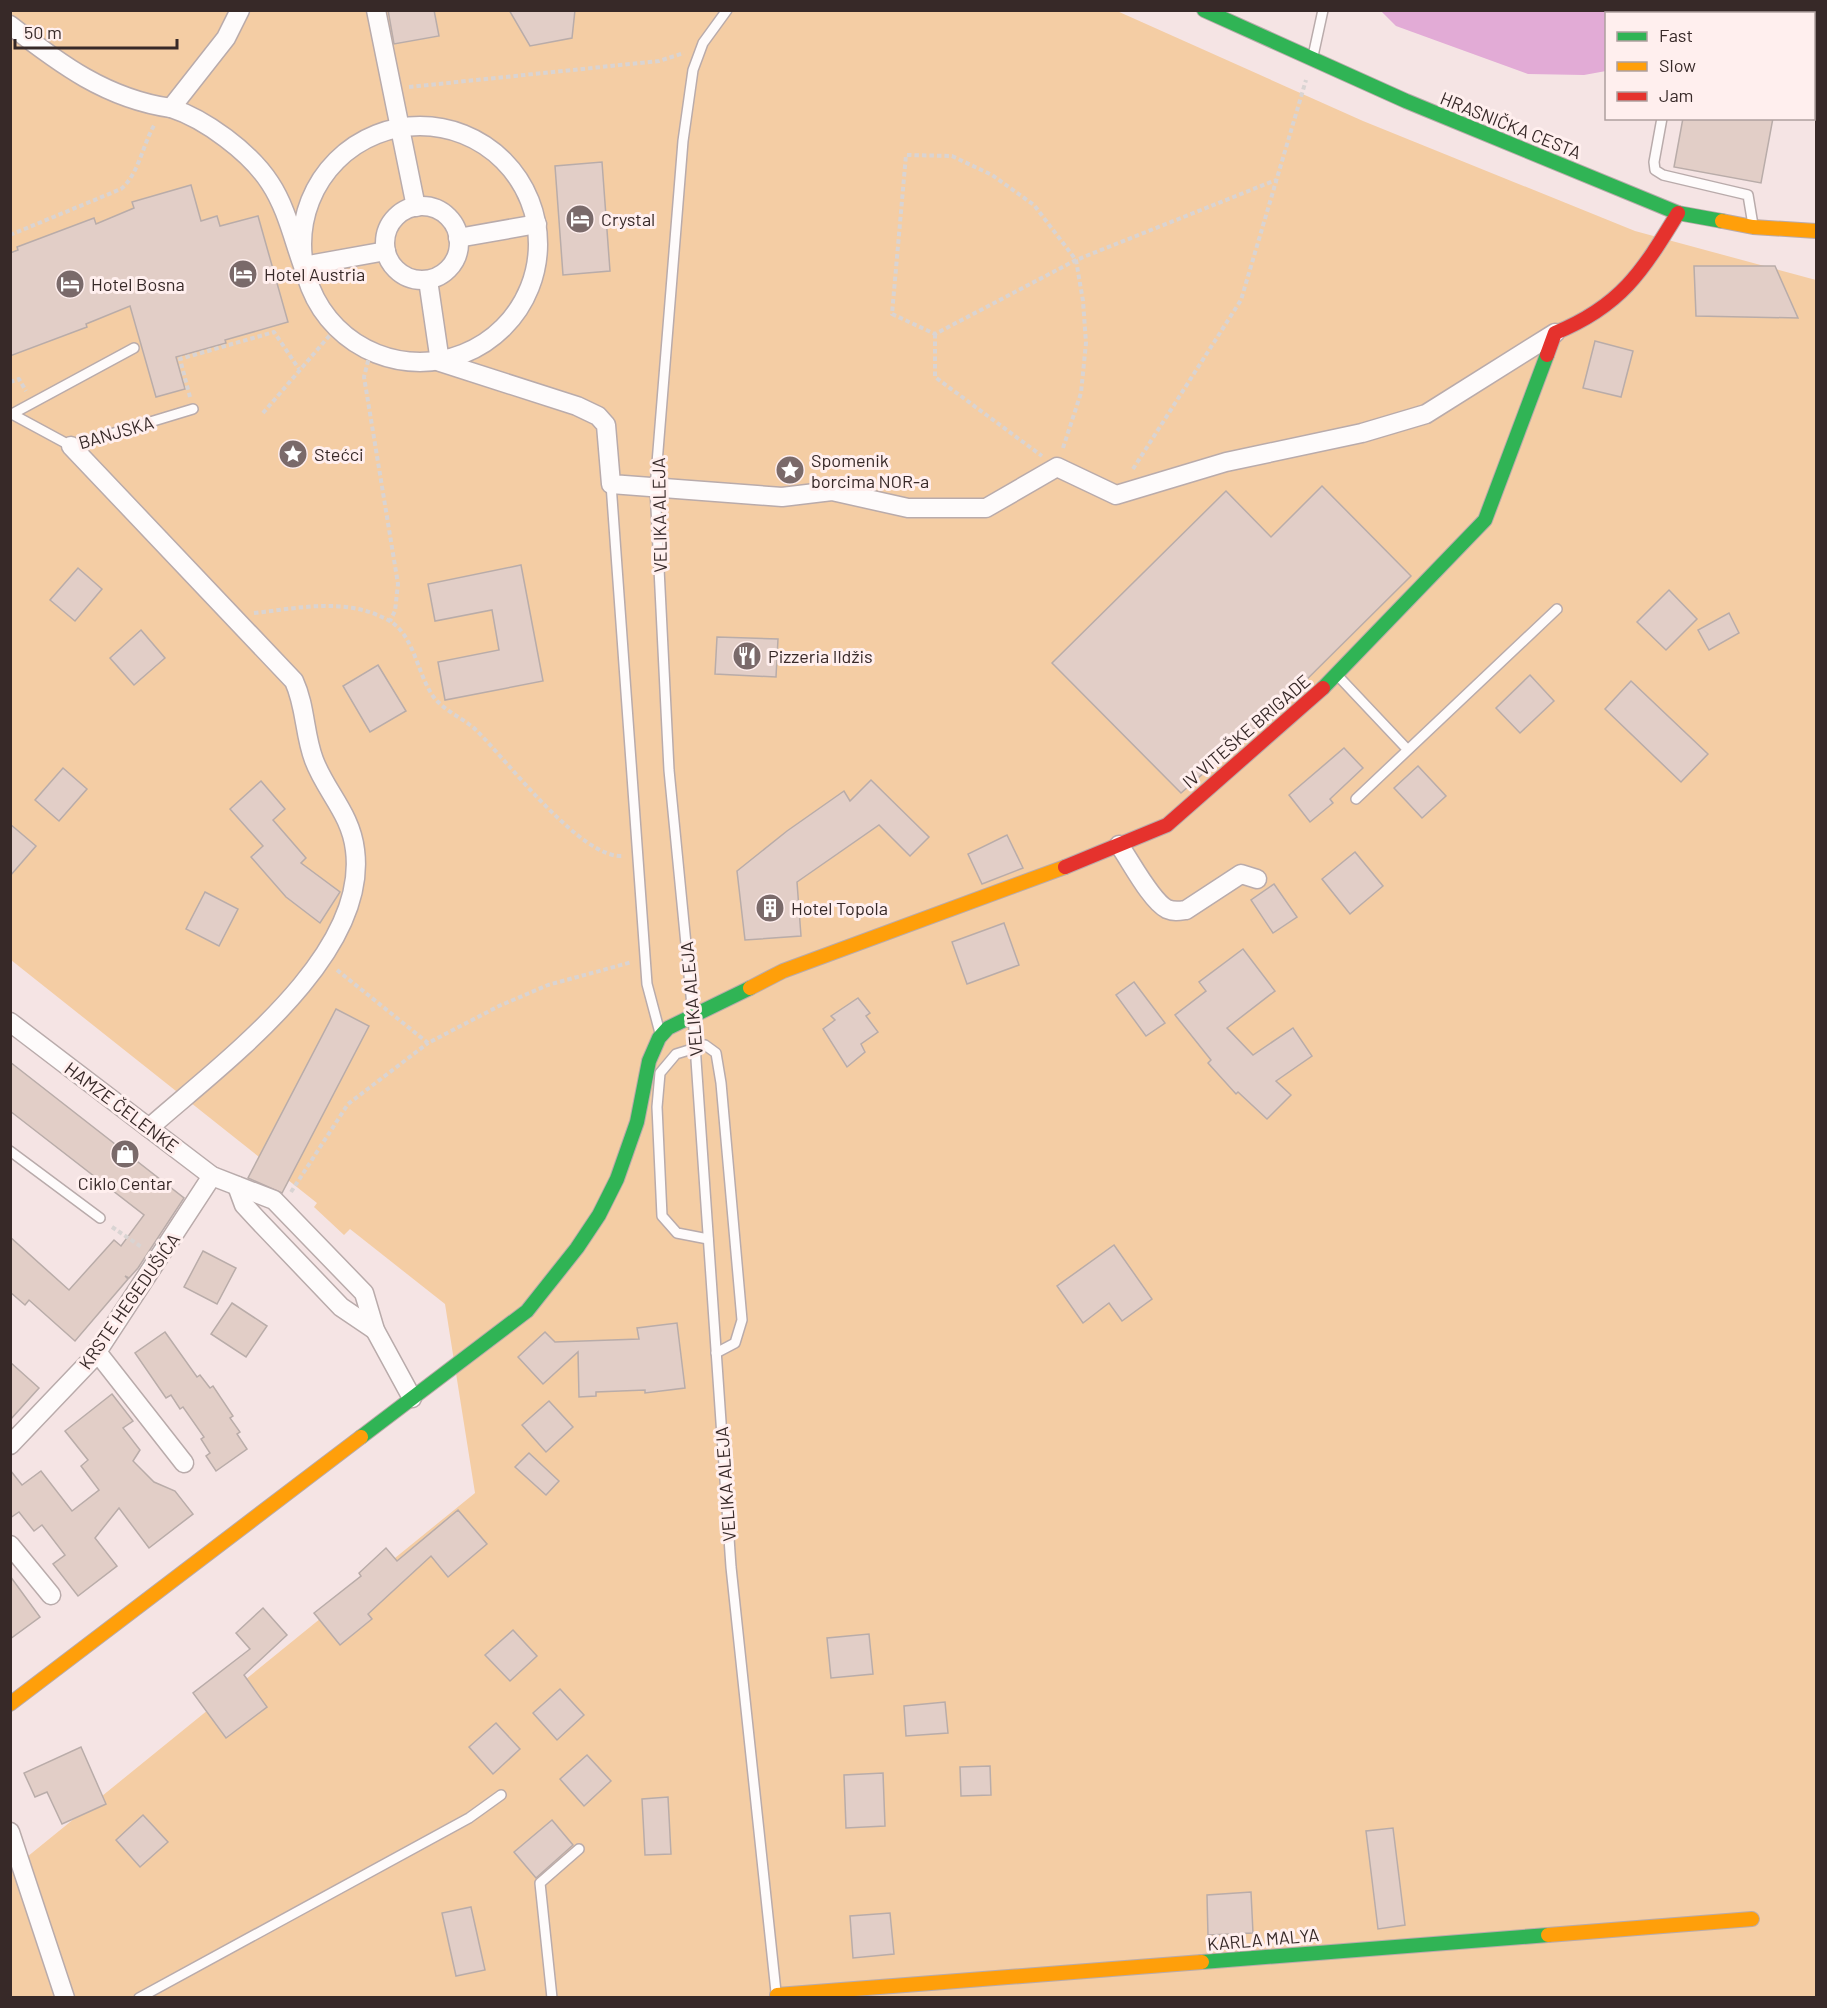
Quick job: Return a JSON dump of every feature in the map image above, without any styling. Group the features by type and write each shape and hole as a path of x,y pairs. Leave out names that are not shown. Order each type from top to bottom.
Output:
{"street":[{"path":"171,108 230,32 240,10"},
{"path":"376,10 390,89 401,126 416,207"},
{"name":"HRASNIČKA CESTA","path":"1204,10 1406,101 1678,213 1705,220 1753,227 1816,231"},
{"path":"10,25 74,74 141,104 171,108 201,121 259,169 281,204 303,266 316,302 336,328 370,353 406,363 440,362 478,348 505,327 521,307 531,287 538,261 537,224 530,198 520,179 491,148 461,132 430,125 401,126 364,138 337,159 319,180 304,218 303,266"},
{"path":"416,207 438,210 448,218 458,238 454,260 448,269 428,280 406,277 390,262 386,251 388,228 405,211 416,207"},
{"path":"440,362 577,406 598,416 606,426 611,484 782,497 832,491 908,508 986,508 1057,466 1116,495 1226,462 1362,433 1426,414 1555,333 1584,322 1614,302 1646,267 1678,213"},
{"path":"458,238 537,224"},
{"path":"303,266 386,251"},
{"path":"428,280 440,362"},
{"name":"IV VITEŠKE BRIGADE","path":"10,1704 526,1311 581,1246 616,1182 638,1121 648,1058 660,1036 668,1028 783,971 1008,891 1167,825 1338,675 1485,520 1555,333"},
{"path":"71,446 294,681 305,709 314,760 349,821 356,851 354,889 344,922 327,954 282,1009 149,1128"},
{"path":"1119,845 1158,900 1166,909 1177,912 1186,909 1241,874 1257,879"},
{"name":"HAMZE ČELENKE","path":"10,1022 212,1176 274,1200 364,1293 375,1330 412,1398"},
{"name":"KRSTE HEGEDUŠIĆA","path":"10,1445 97,1352 212,1176"},
{"name":"HAMZE ČELENKE","path":"237,1186 244,1205 302,1266 341,1306 375,1330"},
{"path":"97,1352 184,1463"},
{"path":"10,1545 51,1595"},
{"path":"10,1832 65,1998"},
{"name":"KARLA MALYA","path":"777,1996 1752,1919"}],"lane":[{"name":"VELIKA ALEJA","path":"727,10 704,43 693,70 683,141 655,488 669,770 696,1047 731,1567 777,1996"},
{"path":"1312,58 1323,10"},
{"path":"1662,120 1654,162 1655,170 1663,175 1748,195 1753,227"},
{"path":"11,413 134,348"},
{"name":"BANJSKA","path":"11,413 71,446 193,409"},
{"path":"611,484 647,984 660,1036"},
{"path":"1356,800 1407,749 1557,609"},
{"path":"1338,675 1407,749"},
{"path":"708,1239 677,1233 662,1216 658,1174 660,1073 676,1054 705,1046 716,1053 721,1083 742,1320 735,1343 716,1353"},
{"path":"10,1150 100,1218"},
{"path":"139,1998 469,1818 501,1795"},
{"path":"552,1998 540,1883 579,1849"}],"path":[{"path":"390,89 659,61 704,43"},
{"path":"1116,495 1241,300 1312,58"},
{"path":"10,235 121,189 130,179 146,138 155,123 171,108"},
{"path":"906,156 952,156 992,175 1034,205 1076,260 1083,301 1086,343 1081,393 1057,466 935,377 935,334 892,314 906,156"},
{"path":"935,334 1076,260 1276,180"},
{"path":"263,413 336,328"},
{"path":"193,409 180,359 274,332 299,369"},
{"path":"370,353 364,377 398,584 395,611 390,621"},
{"path":"233,616 341,605 361,608 390,621 407,641 431,694 450,712 479,733 514,774 581,839 602,854 614,857 638,855"},
{"path":"327,954 338,970 428,1043"},
{"path":"281,1208 348,1104 428,1043 499,1006 548,985 645,958"},
{"path":"100,1218 158,1259"}],"shaded area":[{"path":"1781,10 1782,12 1605,12 1605,71 1584,75 1528,74 1396,26 1381,11"},
{"path":"11,11 1117,11 1363,121 1635,231 1816,280 1816,1997 11,1998 11,1870 475,1493 445,1304 350,1229 344,1235 314,1207 317,1203 11,960"}],"building":[{"path":"388,10 434,10 439,36 394,44"},
{"path":"509,10 575,10 572,38 530,46"},
{"path":"1683,120 1773,120 1761,183 1674,167"},
{"name":"Crystal","path":"602,162 610,271 563,275 555,166"},
{"path":"191,185 201,221 217,216 220,226 258,216 288,322 176,357 185,389 156,397 130,306 86,324 87,327 10,356 10,253 18,250 17,247 94,218 96,224 134,208 132,202"},
{"path":"1694,266 1775,266 1798,318 1696,316"},
{"path":"1595,341 1633,351 1621,397 1583,388"},
{"path":"1322,486 1411,576 1280,706 1181,793 1052,663 1226,491 1271,537"},
{"path":"521,565 543,681 445,700 438,662 499,650 492,610 435,621 428,584"},
{"path":"78,568 102,589 75,621 50,600"},
{"path":"1669,590 1697,619 1666,650 1637,622"},
{"path":"1729,613 1739,633 1709,650 1698,630"},
{"path":"141,630 165,658 134,685 110,658"},
{"name":"Pizzeria Ildžis","path":"717,637 778,639 776,677 715,674"},
{"path":"378,665 406,711 370,732 343,686"},
{"path":"1530,675 1554,701 1520,733 1496,708"},
{"path":"1631,681 1708,754 1681,782 1605,709"},
{"path":"1344,748 1363,768 1330,799 1333,803 1310,822 1289,795"},
{"path":"1418,766 1446,796 1422,818 1394,788"},
{"path":"63,768 87,789 59,821 35,800"},
{"path":"871,780 929,837 910,856 879,825 797,882 801,936 745,940 737,871 787,831 844,791 850,801"},
{"path":"261,781 285,809 273,820 306,858 301,863 340,892 320,923 286,897 251,857 263,846 230,809"},
{"path":"10,824 36,846 10,876"},
{"path":"1007,835 1023,868 982,884 968,854"},
{"path":"1355,852 1383,886 1350,914 1322,879"},
{"path":"1274,884 1297,917 1273,933 1251,900"},
{"path":"205,892 238,909 219,946 186,929"},
{"path":"1004,923 1019,965 967,984 952,942"},
{"path":"1243,949 1275,991 1227,1028 1253,1055 1293,1028 1312,1056 1276,1081 1291,1095 1267,1119 1238,1092 1236,1094 1208,1063 1211,1060 1175,1015 1206,991 1199,982"},
{"path":"1134,982 1165,1023 1146,1036 1116,995"},
{"path":"858,998 870,1013 866,1016 878,1032 861,1044 865,1052 847,1067 823,1029 835,1020 831,1016"},
{"path":"336,1009 369,1026 282,1193 248,1178"},
{"path":"10,1062 184,1198 138,1268 129,1278 125,1276 128,1279 75,1341 29,1300 25,1305 10,1292 10,1237 69,1290 114,1240 121,1246 144,1215 10,1111"},
{"path":"1114,1245 1152,1299 1122,1321 1109,1303 1083,1323 1057,1286"},
{"path":"203,1251 236,1268 217,1304 184,1287"},
{"path":"232,1303 267,1326 246,1357 211,1334"},
{"path":"677,1323 685,1388 645,1393 645,1390 596,1392 596,1396 579,1397 578,1352 543,1384 518,1357 545,1332 555,1342 639,1339 637,1328"},
{"path":"165,1332 197,1377 200,1375 210,1388 213,1386 233,1416 230,1418 240,1432 237,1434 247,1449 216,1471 206,1456 210,1453 201,1439 204,1437 183,1407 180,1409 171,1395 166,1398 135,1353"},
{"path":"10,1362 39,1388 10,1420"},
{"path":"112,1394 133,1421 123,1428 140,1450 133,1461 154,1482 175,1491 193,1514 149,1548 119,1508 95,1538 117,1566 78,1596 53,1564 65,1555 42,1525 34,1531 19,1512 10,1518 10,1470 22,1485 41,1471 72,1511 99,1490 81,1466 88,1460 65,1431"},
{"path":"549,1401 573,1427 546,1452 522,1425"},
{"path":"529,1453 559,1481 546,1495 515,1467"},
{"path":"458,1510 487,1544 448,1577 431,1556 368,1614 372,1619 340,1645 314,1613 361,1576 359,1573 386,1548 397,1561"},
{"path":"10,1576 40,1617 10,1639"},
{"path":"263,1608 287,1635 244,1675 267,1707 226,1738 193,1693 250,1649 236,1633"},
{"path":"513,1630 537,1656 510,1681 485,1655"},
{"path":"869,1634 873,1674 831,1678 827,1638"},
{"path":"560,1689 584,1715 557,1740 533,1713"},
{"path":"945,1702 948,1733 906,1736 904,1706"},
{"path":"496,1723 520,1749 493,1774 469,1747"},
{"path":"81,1747 106,1804 62,1824 47,1792 35,1797 24,1773"},
{"path":"587,1755 611,1781 584,1806 560,1779"},
{"path":"990,1766 991,1795 961,1796 960,1767"},
{"path":"883,1773 885,1826 846,1828 844,1775"},
{"path":"668,1797 671,1854 645,1855 642,1799"},
{"path":"143,1815 168,1842 140,1867 116,1840"},
{"path":"552,1820 573,1845 536,1878 514,1852"},
{"path":"1393,1828 1405,1925 1378,1929 1366,1831"},
{"path":"1251,1892 1253,1933 1208,1935 1207,1895"},
{"path":"471,1907 485,1970 456,1976 442,1913"},
{"path":"890,1913 894,1954 853,1958 850,1916"}],"traffic: fast":[{"path":"1204,10 1406,101 1678,213 1722,221"},
{"path":"1323,688 1485,520 1547,355"},
{"path":"361,1437 527,1311 577,1248 599,1215 617,1179 637,1122 649,1061 659,1038 668,1028 750,988"},
{"path":"1202,1962 1548,1935"}],"traffic: slow":[{"path":"1722,221 1753,227 1816,231"},
{"path":"750,988 783,971 1065,867"},
{"path":"10,1704 361,1437"},
{"path":"1548,1935 1752,1919"},
{"path":"777,1995 1202,1962"}],"traffic: jam":[{"path":"1547,355 1555,333 1578,323 1597,311 1628,285 1653,253 1678,213"},
{"path":"1065,867 1167,825 1323,688"}],"place":[{"name":"Crystal","path":"580,219"},
{"name":"Hotel Austria","path":"243,274"},
{"name":"Hotel Bosna","path":"70,284"},
{"name":"Stećci","path":"293,454"},
{"name":"Spomenik borcima NOR-a","path":"790,470"},
{"name":"Pizzeria Ildžis","path":"747,656"},
{"name":"Hotel Topola","path":"770,908"},
{"name":"Ciklo Centar","path":"125,1154"}]}
